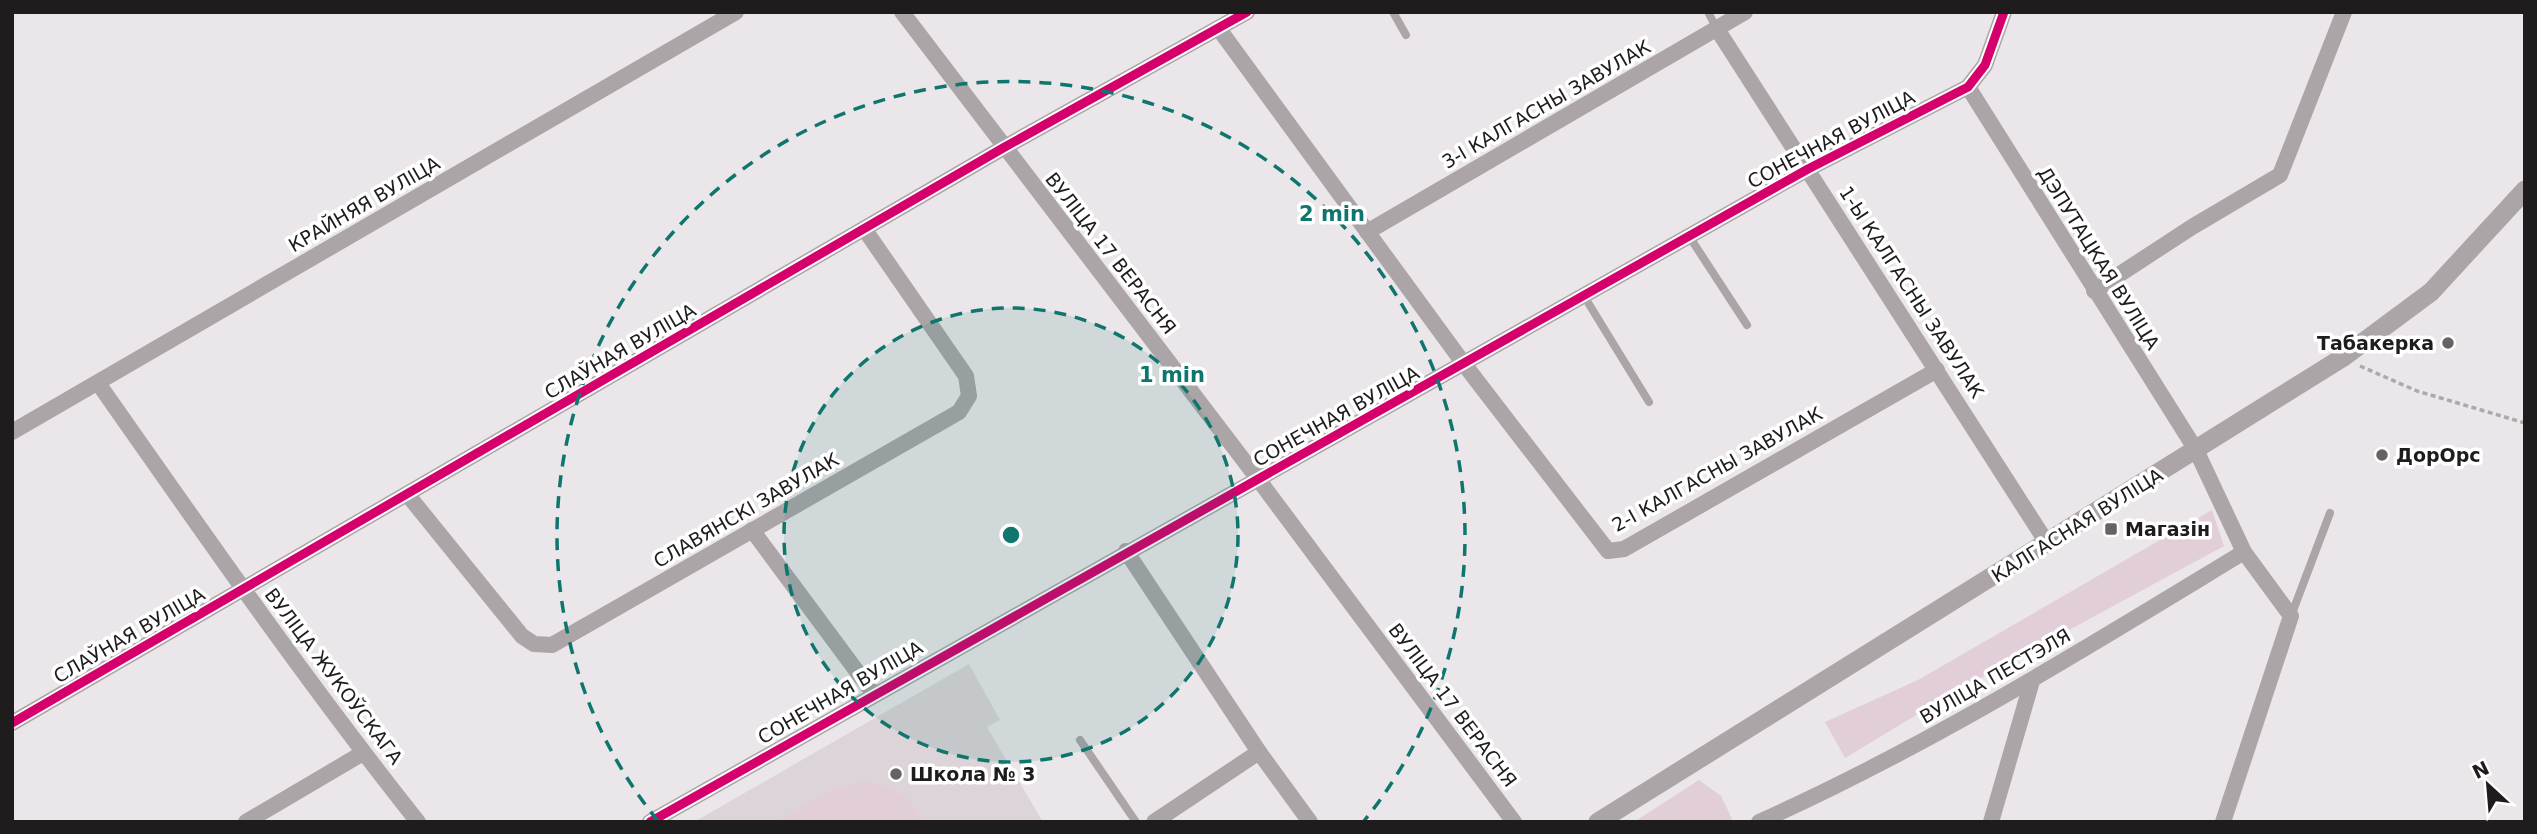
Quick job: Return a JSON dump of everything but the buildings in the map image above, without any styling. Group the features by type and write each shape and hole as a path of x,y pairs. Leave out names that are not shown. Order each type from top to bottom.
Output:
{"street":[{"name":"КРАЙНЯЯ ВУЛІЦА","path":"14,428 98,383 736,12"},
{"name":"ВУЛІЦА 17 ВЕРАСНЯ","path":"902,12 1003,148 1258,479 1514,822"},
{"name":"СЛАЎНАЯ ВУЛІЦА","path":"12,723 1003,148 1247,12"},
{"name":"3-І КАЛГАСНЫ ЗАВУЛАК","path":"1367,232 1745,12"},
{"name":"СОНЕЧНАЯ ВУЛІЦА","path":"650,822 873,693 1808,169 1968,87 1985,65 2004,12"},
{"path":"2094,291 2192,227 2280,175 2344,12"},
{"name":"2-І КАЛГАСНЫ ЗАВУЛАК","path":"1219,29 1464,364 1608,551 1623,549 1937,370"},
{"name":"1-Ы КАЛГАСНЫ ЗАВУЛАК","path":"1717,29 2047,543"},
{"name":"ДЭПУТАЦКАЯ ВУЛІЦА","path":"1968,87 2196,450 2244,552 2291,616"},
{"name":"КАЛГАСНАЯ ВУЛІЦА","path":"1598,822 2342,358 2431,292 2525,190"},
{"name":"СЛАВЯНСКІ ЗАВУЛАК","path":"407,494 522,636 534,644 552,645 959,412 969,396 966,376 865,230"},
{"name":"ВУЛІЦА ЖУКОЎСКАГА","path":"98,383 244,589 363,752 418,822"},
{"path":"752,530 873,693"},
{"path":"1126,551 1259,752 1310,822"},
{"name":"ВУЛІЦА ПЕСТЭЛЯ","path":"1759,822 1855,779 2032,681 2244,552"},
{"path":"2223,822 2291,616"},
{"path":"1990,822 2032,681"},
{"path":"246,822 363,752"},
{"path":"1154,822 1259,752"}],"lane":[{"path":"1393,12 1406,35"},
{"path":"1708,12 1717,29"},
{"path":"1689,236 1747,325"},
{"path":"1584,296 1649,402"},
{"path":"2291,616 2330,513"},
{"path":"1080,740 1136,822"}],"path":[{"path":"2342,358 2417,391 2525,424"}],"shaded area":[{"path":"2212,510 2224,546 1951,694 1845,758 1825,722 1918,680"},
{"name":"Школа № 3","path":"969,664 1000,720 987,727 1043,822 694,822"},
{"path":"1699,780 1721,796 1732,819 1727,822 1634,822"},
{"path":"862,781 898,792 912,805 923,822 777,822 829,791"}],"cycle path":[{"path":"12,723 1003,148 1247,12"},
{"path":"650,822 1808,169 1968,87 1985,65 2004,12"}],"place":[{"name":"Табакерка","path":"2448,343"},
{"name":"ДорОрс","path":"2382,455"},
{"name":"Магазін","path":"2111,529"},
{"name":"Школа № 3","path":"896,774"}]}
